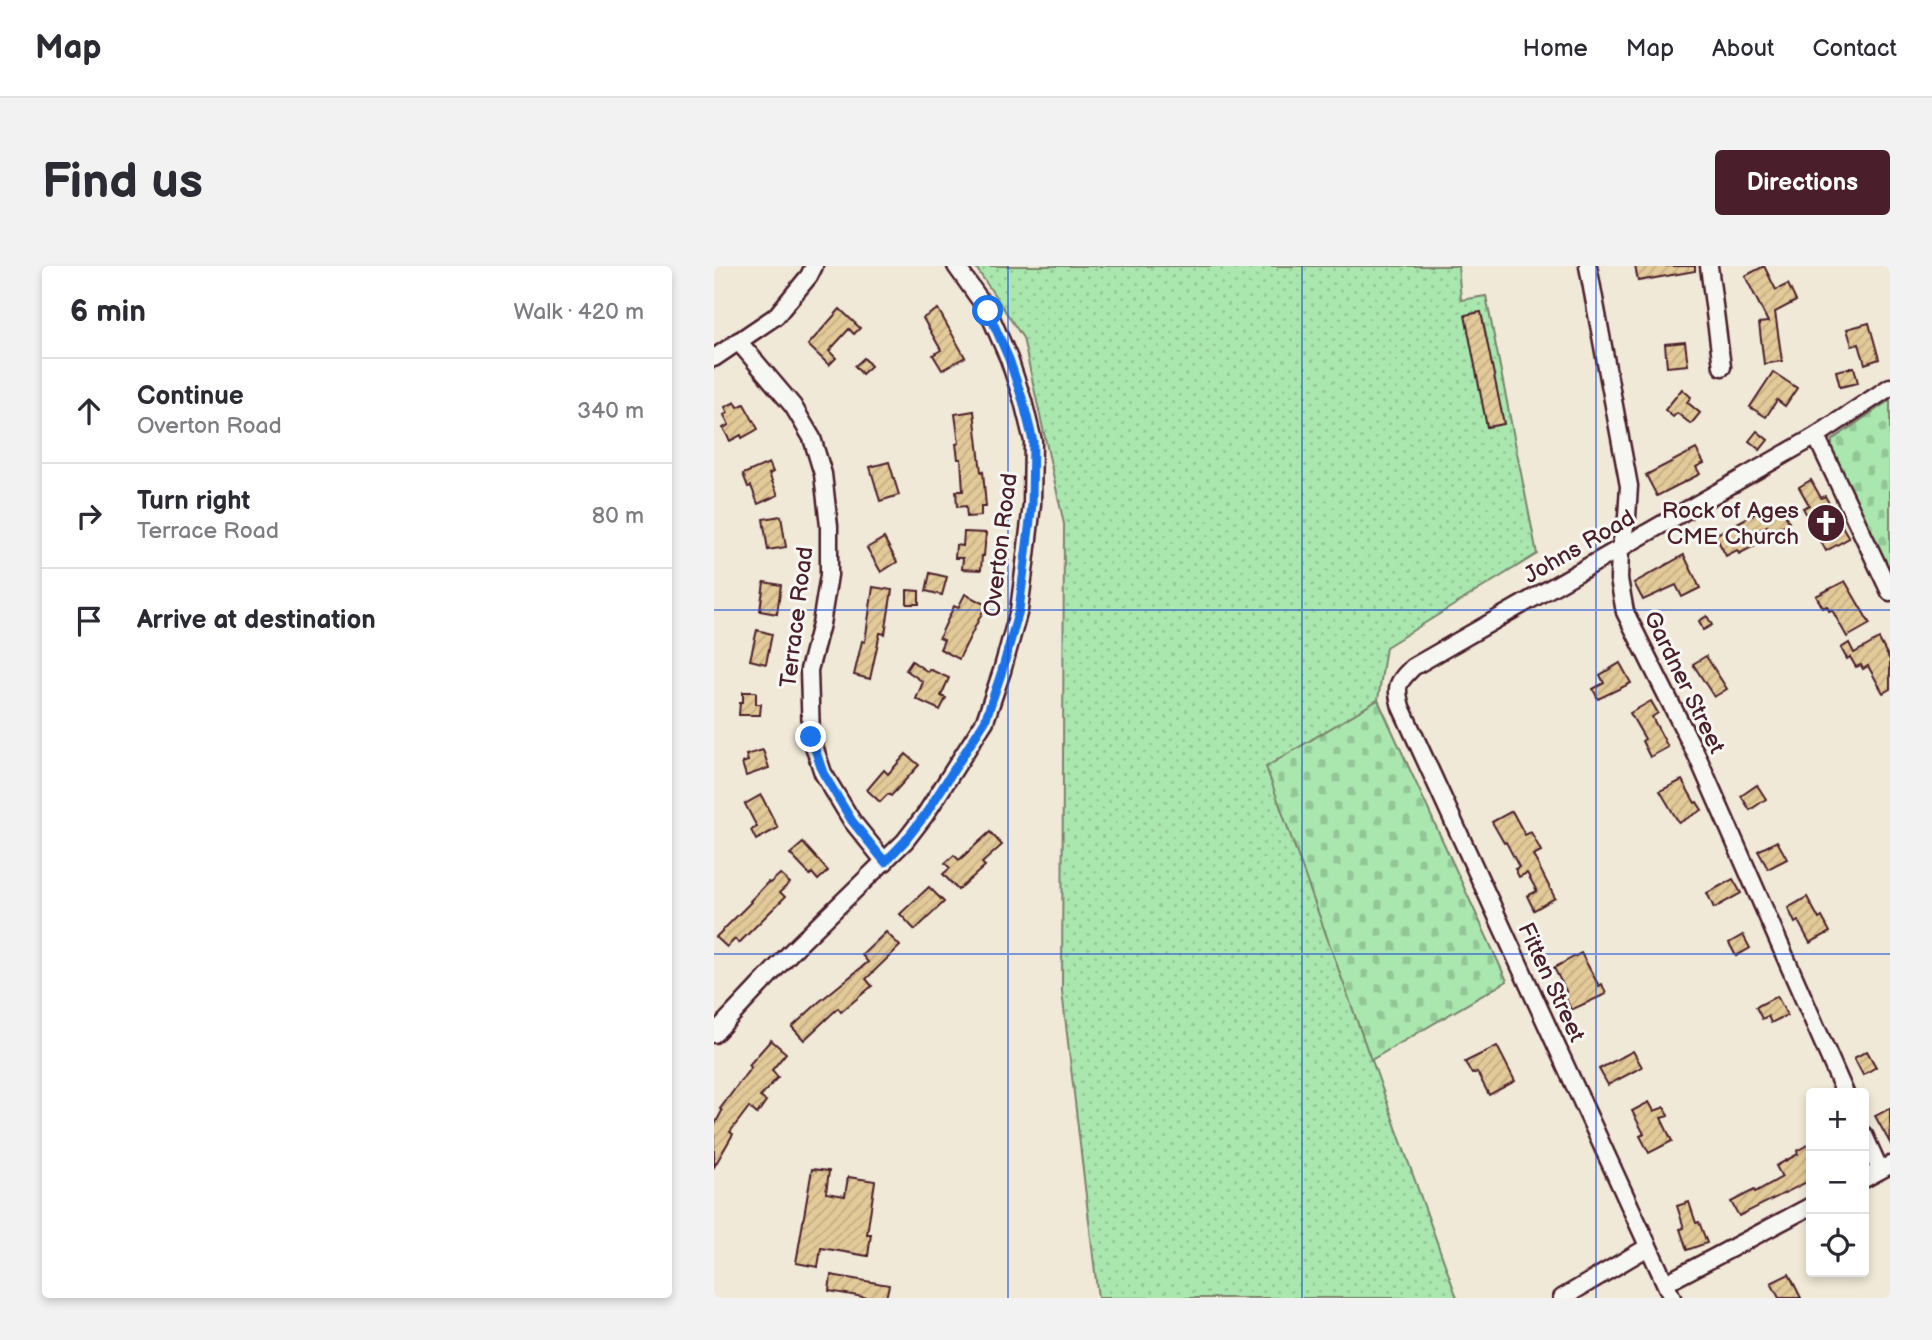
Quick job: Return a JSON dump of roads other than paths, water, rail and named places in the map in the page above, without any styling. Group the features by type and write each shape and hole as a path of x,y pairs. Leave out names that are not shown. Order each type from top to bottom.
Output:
{"street":[{"path":"714,358 776,316 814,266"},
{"name":"Overton Road","path":"714,1034 793,950 905,841 925,815 985,721 1002,671 1019,610 1026,564 1032,504 1033,441 1009,359 988,311 956,266"},
{"name":"Gardner Street","path":"1588,266 1629,486 1628,517 1620,550 1619,579 1625,612 1698,758 1843,1088"},
{"path":"1709,266 1721,367"},
{"name":"Terrace Road","path":"738,341 793,406 812,438 823,474 829,526 829,575 821,624 809,670 811,737 823,773 852,821 885,862"},
{"name":"Johns Road","path":"1399,682 1413,667 1816,436 1890,387"},
{"path":"1816,436 1890,592"},
{"name":"Fitten Street","path":"1399,682 1401,707 1669,1291"},
{"path":"1869,1143 1885,1167 1869,1176"},
{"path":"1669,1291 1806,1209"},
{"path":"1562,1298 1648,1247"}],"place":[{"name":"Rock of Ages CME Church","path":"1826,523"}]}
